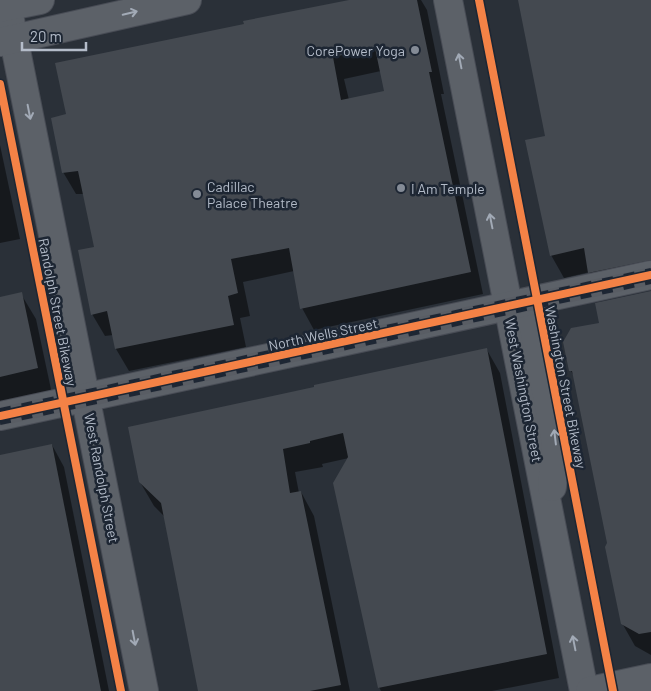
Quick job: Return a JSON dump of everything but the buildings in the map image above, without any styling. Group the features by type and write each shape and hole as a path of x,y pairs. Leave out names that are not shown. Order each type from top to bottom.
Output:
{"main road":[{"path":"5,5 40,0"},
{"path":"7,41 187,0"},
{"name":"West Washington Street","path":"448,0 519,304 550,520 584,691"},
{"name":"West Randolph Street","path":"5,5 7,41 86,398 144,691"},
{"name":"North Wells Street","path":"0,416 651,275"},
{"path":"590,691 651,678"}],"railway":[{"path":"0,410 651,270"},
{"path":"0,423 651,282"}],"cycle path":[{"name":"Washington Street Bikeway","path":"479,0 613,691"},
{"name":"Randolph Street Bikeway","path":"0,84 121,691"},
{"name":"Washington Street Bikeway","path":"0,416 651,275"}],"place":[{"name":"CorePower Yoga","path":"415,50"},
{"name":"I Am Temple","path":"401,188"},
{"name":"Cadillac Palace Theatre","path":"197,194"}]}
